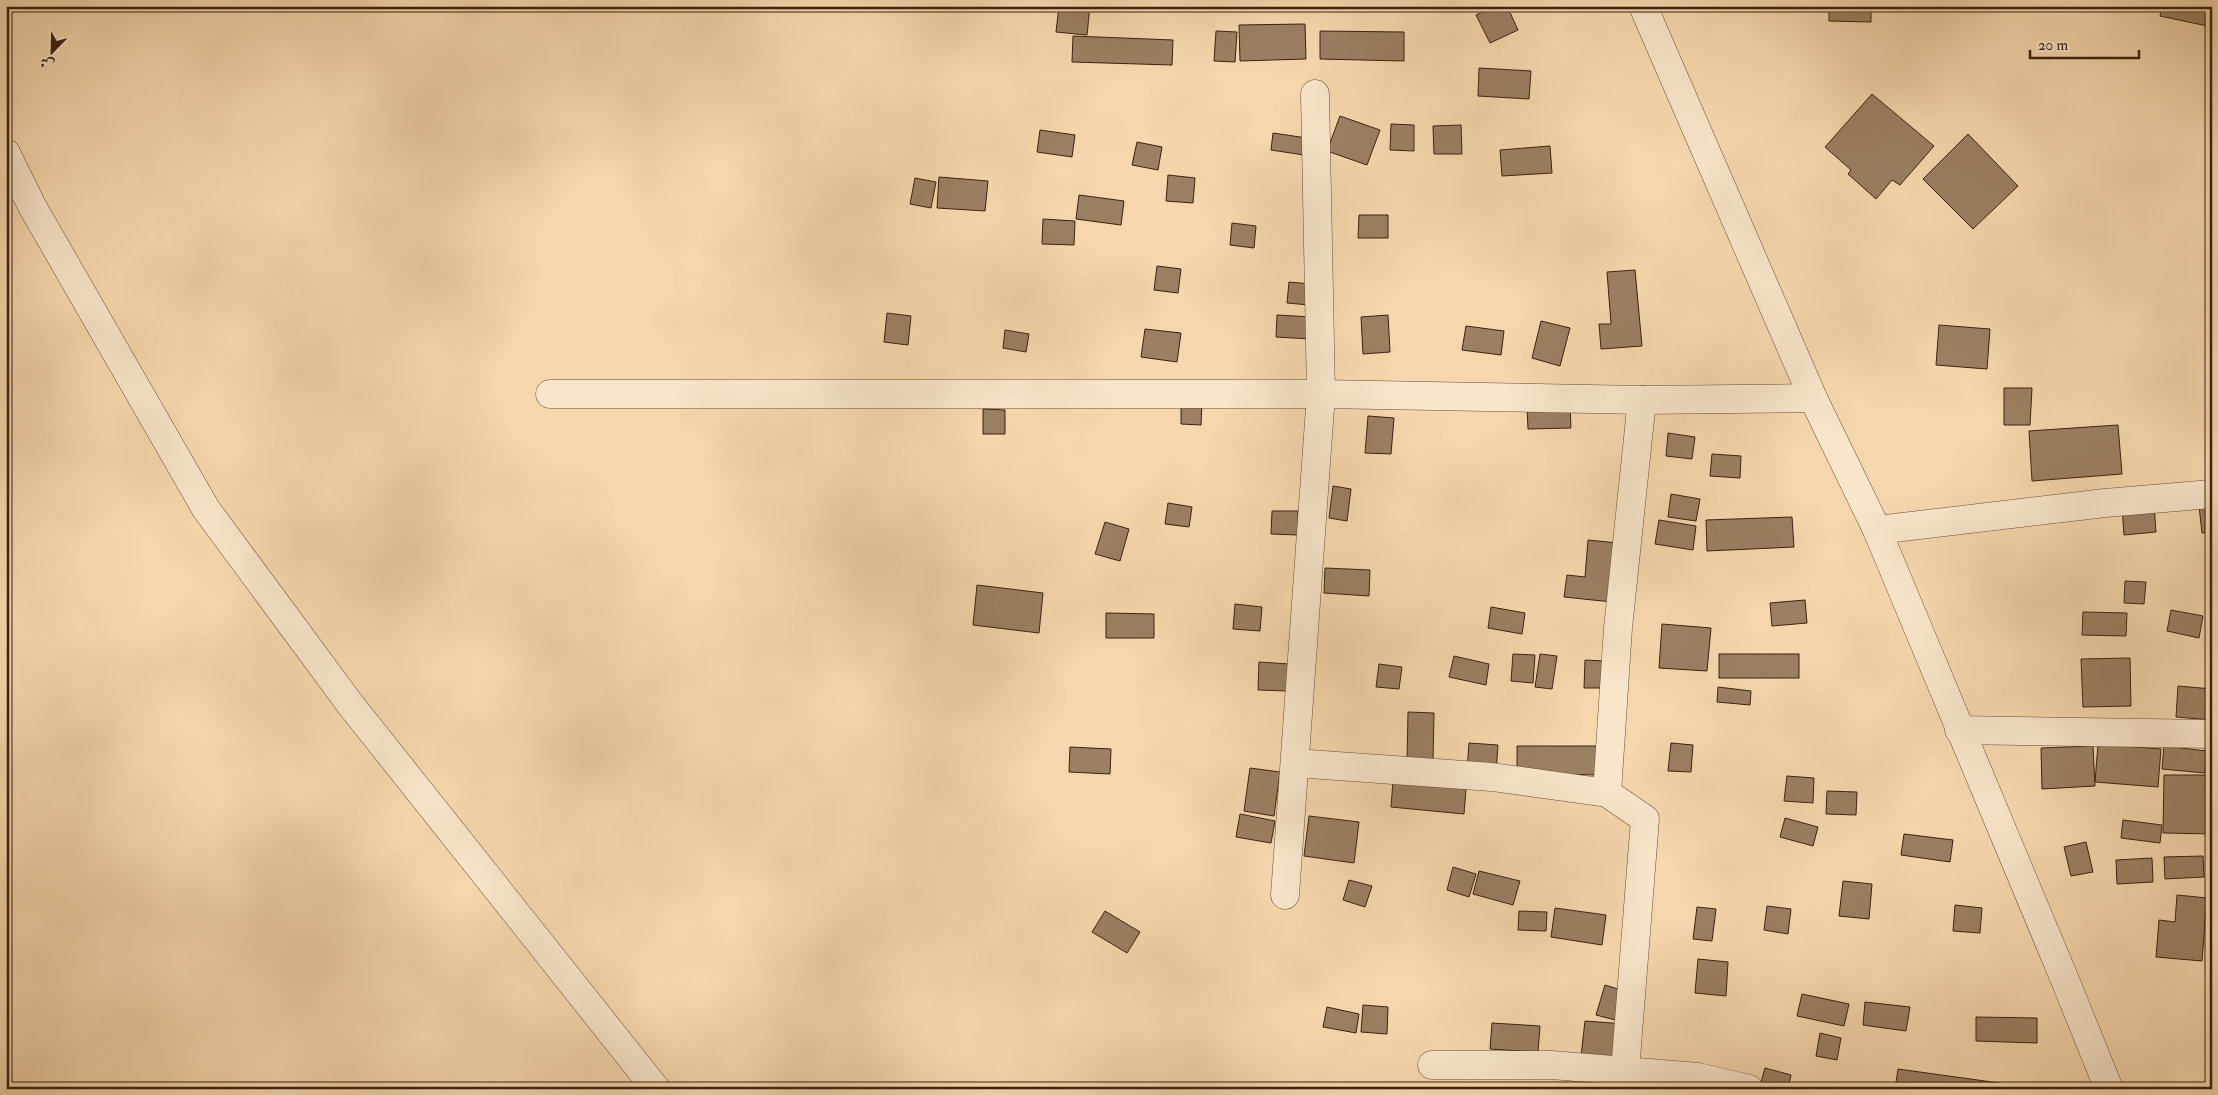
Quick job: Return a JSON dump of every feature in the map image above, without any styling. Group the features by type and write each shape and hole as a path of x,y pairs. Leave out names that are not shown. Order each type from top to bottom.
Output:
{"street":[{"path":"1643,6 1813,398 1877,530 2109,1089"},
{"path":"1285,895 1321,394 1315,94"},
{"path":"6,152 32,206 206,509 350,704 656,1089"},
{"path":"550,394 1321,394 1642,400 1813,398"},
{"path":"1607,793 1618,628 1642,400"},
{"path":"1877,530 2105,503 2212,494"},
{"path":"1959,730 2212,734"},
{"path":"1295,763 1492,777 1607,793 1642,816 1646,823 1625,1072"},
{"path":"1432,1065 1552,1065 1698,1077 1749,1089"}],"building":[{"path":"1059,6 1090,6 1087,35 1056,32"},
{"path":"1495,6 1507,6 1518,30 1490,43 1476,15"},
{"path":"1829,6 1871,6 1871,22 1829,21"},
{"path":"2162,6 2212,6 2212,27 2160,16"},
{"path":"1305,24 1306,59 1240,61 1239,25"},
{"path":"1216,31 1237,32 1235,62 1214,61"},
{"path":"1320,31 1404,32 1404,61 1320,59"},
{"path":"1073,36 1173,40 1172,65 1072,62"},
{"path":"1479,68 1531,71 1529,99 1478,96"},
{"path":"1872,94 1934,146 1900,185 1892,180 1876,199 1848,174 1851,170 1825,147"},
{"path":"1340,116 1380,130 1367,165 1327,151"},
{"path":"1391,124 1414,125 1414,151 1390,150"},
{"path":"1461,125 1462,154 1434,154 1433,126"},
{"path":"1040,130 1075,135 1072,157 1037,152"},
{"path":"1273,133 1307,138 1304,155 1271,150"},
{"path":"1968,134 2018,186 1973,229 1923,179"},
{"path":"1137,142 1162,147 1158,170 1132,165"},
{"path":"1550,146 1552,173 1502,176 1500,150"},
{"path":"1168,175 1195,178 1193,203 1166,201"},
{"path":"939,177 988,181 985,211 937,208"},
{"path":"915,178 936,182 931,208 910,204"},
{"path":"1079,195 1124,201 1121,225 1076,219"},
{"path":"1359,215 1388,215 1388,238 1358,238"},
{"path":"1043,219 1075,221 1074,245 1042,244"},
{"path":"1232,223 1256,226 1254,248 1230,245"},
{"path":"1157,266 1181,269 1178,293 1154,290"},
{"path":"1635,270 1642,346 1601,349 1599,324 1611,324 1607,272"},
{"path":"1289,282 1311,284 1309,305 1287,303"},
{"path":"887,313 911,316 908,345 884,342"},
{"path":"1277,315 1312,317 1311,339 1276,337"},
{"path":"1388,315 1390,352 1363,354 1361,317"},
{"path":"1541,321 1570,328 1560,366 1532,358"},
{"path":"1939,325 1990,329 1987,369 1936,365"},
{"path":"1466,326 1504,331 1501,355 1462,350"},
{"path":"1145,329 1181,333 1177,362 1141,357"},
{"path":"1005,330 1029,334 1026,352 1003,348"},
{"path":"2004,388 2032,388 2030,425 2004,425"},
{"path":"1181,401 1202,401 1201,425 1181,424"},
{"path":"1570,405 1571,428 1528,429 1527,407"},
{"path":"983,409 1005,410 1005,434 983,434"},
{"path":"1368,416 1394,418 1391,454 1365,453"},
{"path":"2118,425 2122,474 2032,481 2029,431"},
{"path":"1668,433 1695,437 1692,459 1666,456"},
{"path":"1712,454 1741,456 1740,478 1710,476"},
{"path":"1333,486 1351,489 1347,521 1329,518"},
{"path":"1671,494 1700,499 1696,521 1668,517"},
{"path":"1168,503 1192,507 1189,527 1165,524"},
{"path":"2154,504 2156,532 2124,535 2122,507"},
{"path":"2212,505 2212,532 2202,533 2199,506"},
{"path":"1272,511 1298,511 1298,535 1271,534"},
{"path":"1792,517 1794,547 1707,551 1706,520"},
{"path":"1659,520 1696,526 1693,550 1655,544"},
{"path":"1105,522 1129,529 1120,561 1095,554"},
{"path":"1588,540 1618,543 1612,602 1564,597 1567,575 1585,577"},
{"path":"1325,568 1370,570 1369,596 1324,593"},
{"path":"2125,581 2146,582 2144,604 2124,603"},
{"path":"977,585 1043,593 1039,633 973,625"},
{"path":"1805,600 1807,623 1772,626 1770,603"},
{"path":"1235,604 1262,607 1260,631 1233,629"},
{"path":"1491,607 1525,613 1522,634 1488,628"},
{"path":"2171,610 2203,616 2199,638 2167,631"},
{"path":"2083,612 2127,613 2126,636 2082,635"},
{"path":"1106,613 1154,614 1154,638 1106,638"},
{"path":"1662,624 1711,628 1707,671 1659,668"},
{"path":"1513,654 1535,655 1533,683 1511,681"},
{"path":"1540,654 1557,656 1552,689 1535,687"},
{"path":"1719,654 1799,654 1799,678 1719,678"},
{"path":"1454,656 1489,664 1486,685 1449,677"},
{"path":"2130,658 2131,706 2083,707 2081,659"},
{"path":"1585,660 1604,661 1603,688 1584,688"},
{"path":"1259,662 1289,664 1288,691 1258,690"},
{"path":"1379,664 1402,667 1399,689 1376,687"},
{"path":"2178,686 2212,689 2212,720 2176,717"},
{"path":"1718,687 1751,691 1750,705 1717,702"},
{"path":"1408,712 1434,713 1433,761 1407,760"},
{"path":"1469,743 1498,745 1496,773 1467,771"},
{"path":"1671,743 1693,745 1691,772 1668,771"},
{"path":"2098,744 2161,749 2158,787 2095,782"},
{"path":"1517,746 1602,746 1601,775 1517,774"},
{"path":"2093,746 2095,786 2042,789 2041,748"},
{"path":"2164,746 2207,751 2205,773 2162,769"},
{"path":"1070,747 1111,749 1110,774 1069,772"},
{"path":"1250,768 1280,772 1274,816 1244,811"},
{"path":"2164,775 2212,775 2212,834 2163,833"},
{"path":"1787,776 1814,778 1813,803 1784,801"},
{"path":"1393,781 1466,789 1464,814 1391,807"},
{"path":"1827,791 1857,792 1856,815 1826,814"},
{"path":"1240,814 1275,821 1271,843 1236,837"},
{"path":"1309,816 1359,822 1354,863 1304,856"},
{"path":"1785,818 1818,827 1813,846 1780,837"},
{"path":"2123,820 2162,825 2160,843 2121,838"},
{"path":"1904,834 1953,840 1950,862 1901,855"},
{"path":"2086,842 2093,872 2071,876 2064,847"},
{"path":"2203,856 2204,877 2165,879 2164,857"},
{"path":"2152,858 2153,882 2117,884 2116,860"},
{"path":"1453,867 1476,874 1469,897 1447,890"},
{"path":"1479,871 1520,881 1513,905 1473,894"},
{"path":"1349,880 1372,886 1365,907 1343,900"},
{"path":"1843,881 1872,884 1869,919 1839,916"},
{"path":"2177,895 2207,898 2202,961 2156,957 2159,920 2175,922"},
{"path":"1955,905 1982,908 1980,933 1953,931"},
{"path":"1767,906 1791,909 1788,934 1764,930"},
{"path":"1697,907 1716,909 1712,941 1693,939"},
{"path":"1555,908 1606,915 1602,945 1551,937"},
{"path":"1105,911 1140,932 1127,953 1092,932"},
{"path":"1519,911 1547,912 1546,931 1518,930"},
{"path":"1698,959 1728,962 1726,996 1695,993"},
{"path":"1605,985 1631,993 1623,1022 1596,1015"},
{"path":"1802,994 1849,1004 1844,1026 1797,1016"},
{"path":"1865,1002 1910,1007 1906,1031 1863,1025"},
{"path":"1363,1005 1388,1007 1387,1034 1361,1032"},
{"path":"1327,1007 1359,1014 1356,1033 1323,1027"},
{"path":"1976,1017 2037,1018 2037,1043 1976,1041"},
{"path":"1585,1021 1626,1024 1621,1069 1580,1065"},
{"path":"1492,1023 1540,1026 1538,1052 1490,1049"},
{"path":"1820,1033 1841,1038 1837,1060 1816,1056"},
{"path":"1765,1068 1791,1075 1788,1089 1770,1089 1760,1086"},
{"path":"1898,1069 2014,1085 2013,1089 1895,1089"}]}
